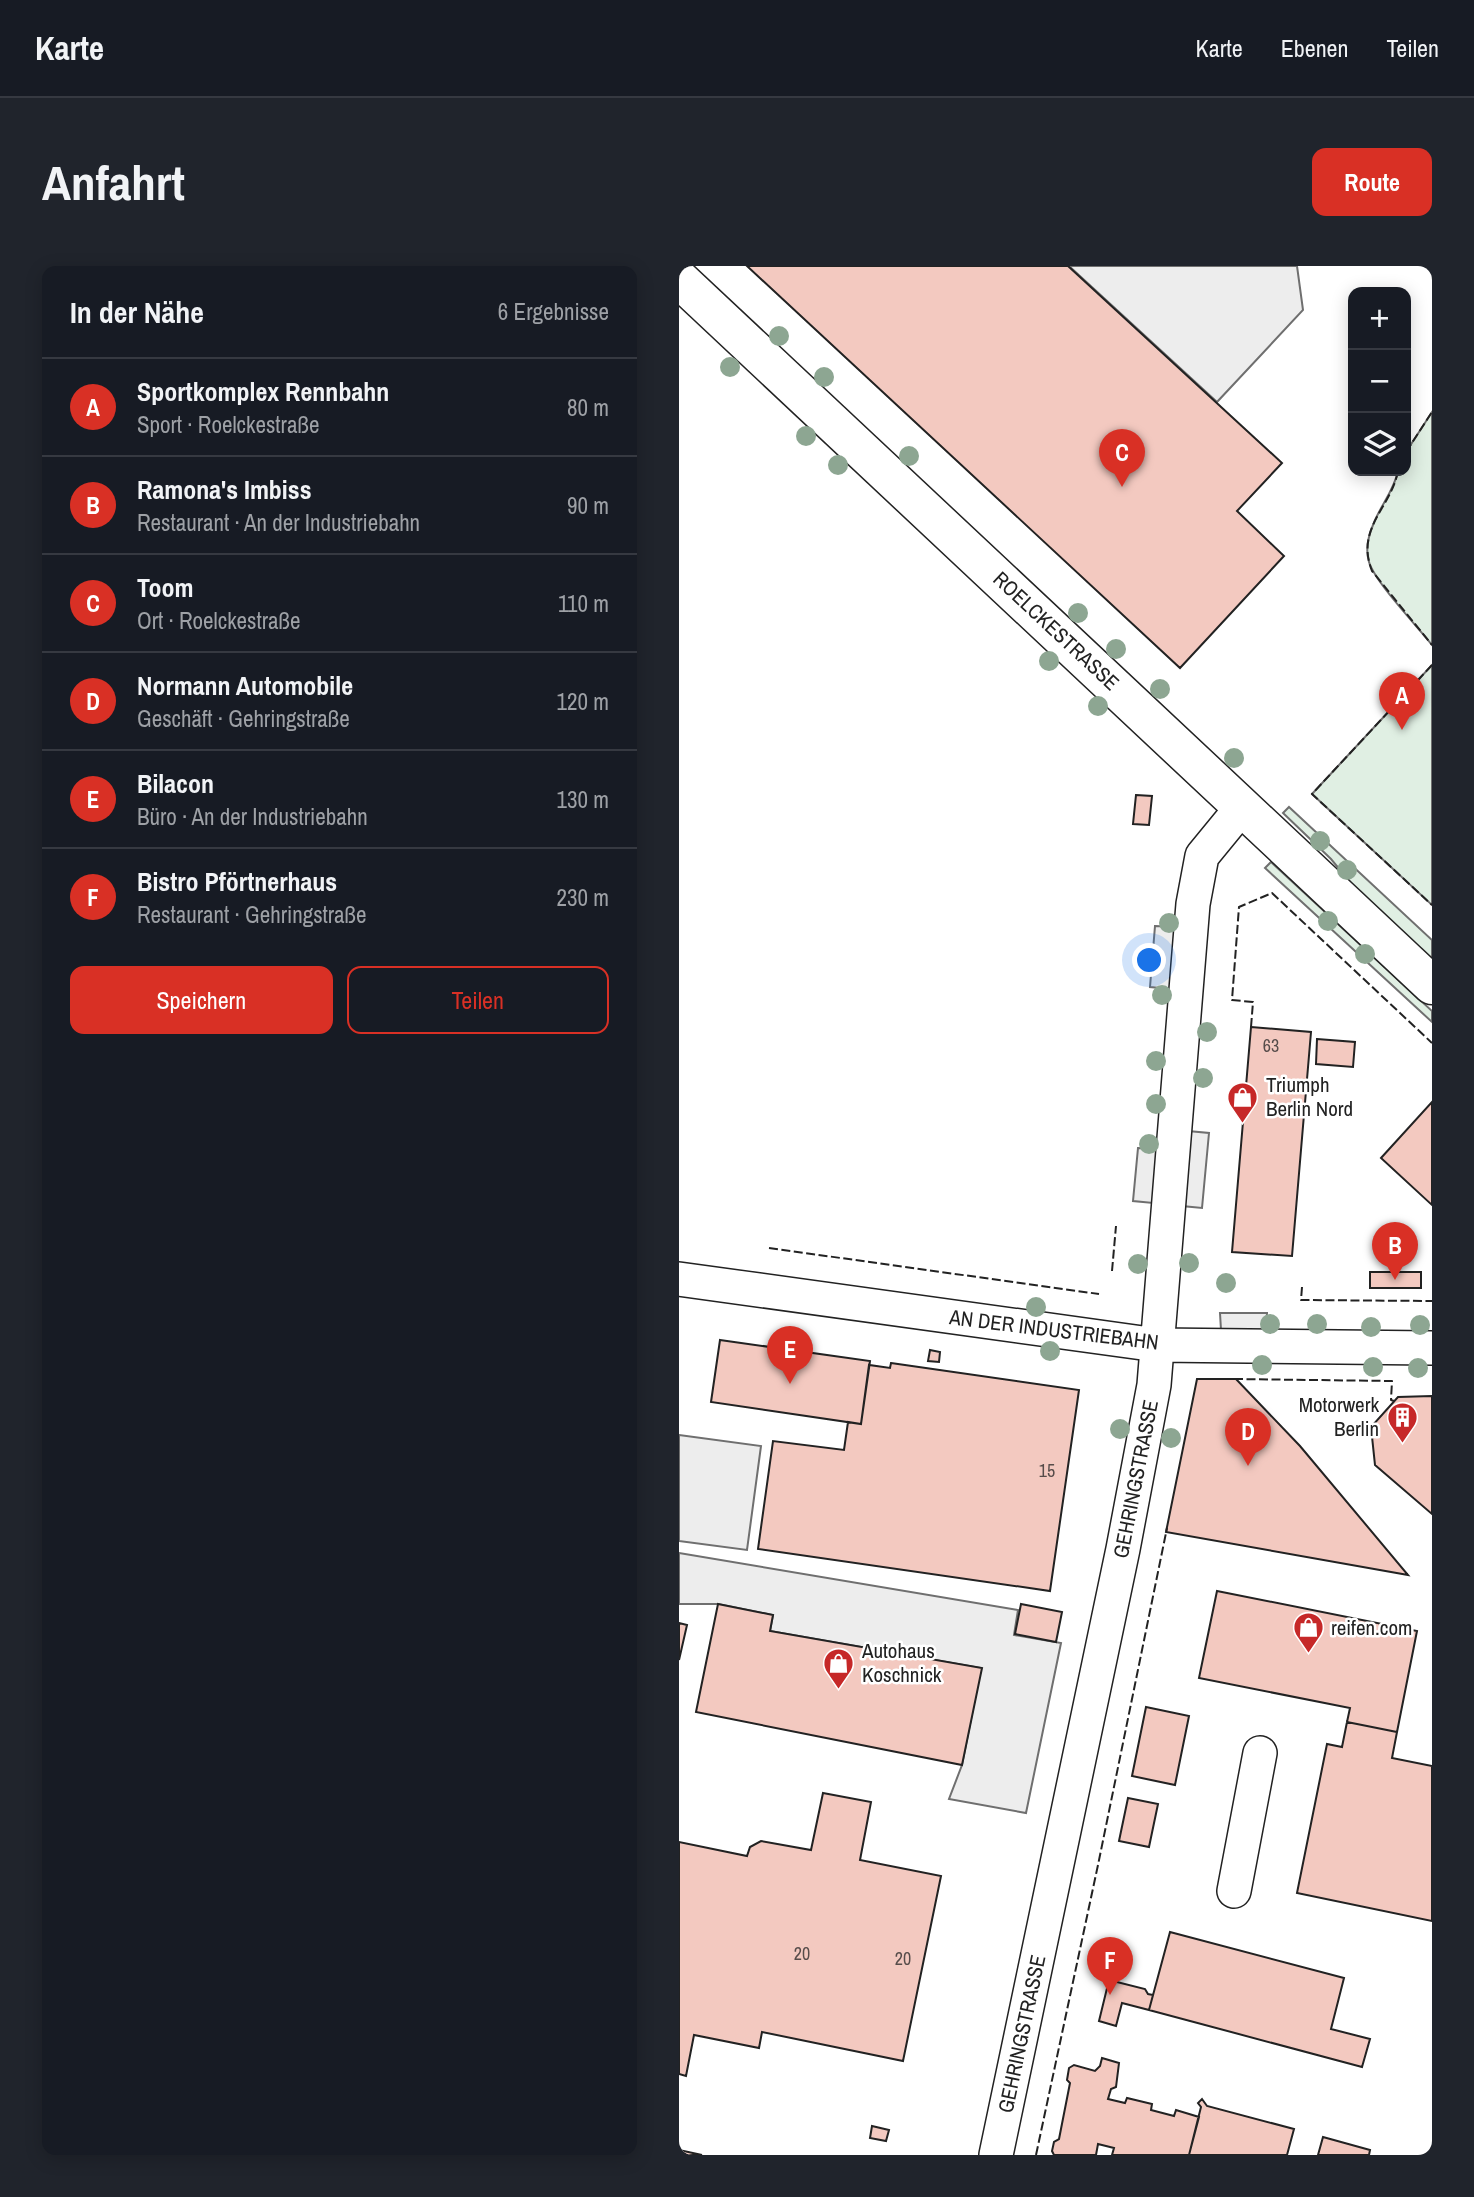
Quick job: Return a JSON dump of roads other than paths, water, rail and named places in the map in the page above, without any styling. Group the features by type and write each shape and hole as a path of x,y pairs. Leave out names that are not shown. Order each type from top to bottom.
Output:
{"main road":[{"name":"ROELCKESTRASSE","path":"679,279 1432,985"}],"street":[{"name":"GEHRINGSTRASSE","path":"996,2155 1123,1549 1154,1385 1193,904 1202,856 1243,806"},
{"name":"AN DER INDUSTRIEBAHN","path":"679,1279 1157,1345 1432,1348"},
{"path":"1234,1891 1260,1753"}],"place":[{"name":"Toom","path":"1122,487"},
{"name":"Sportkomplex Rennbahn","path":"1402,730"},
{"name":"Triumph Berlin Nord","path":"1243,1124"},
{"name":"Ramona's Imbiss","path":"1395,1280"},
{"name":"Bilacon","path":"790,1384"},
{"name":"Motorwerk Berlin","path":"1402,1444"},
{"name":"Normann Automobile","path":"1248,1466"},
{"name":"reifen.com","path":"1308,1655"},
{"name":"Autohaus Koschnick","path":"839,1690"},
{"name":"Bistro Pförtnerhaus","path":"1110,1995"}]}
